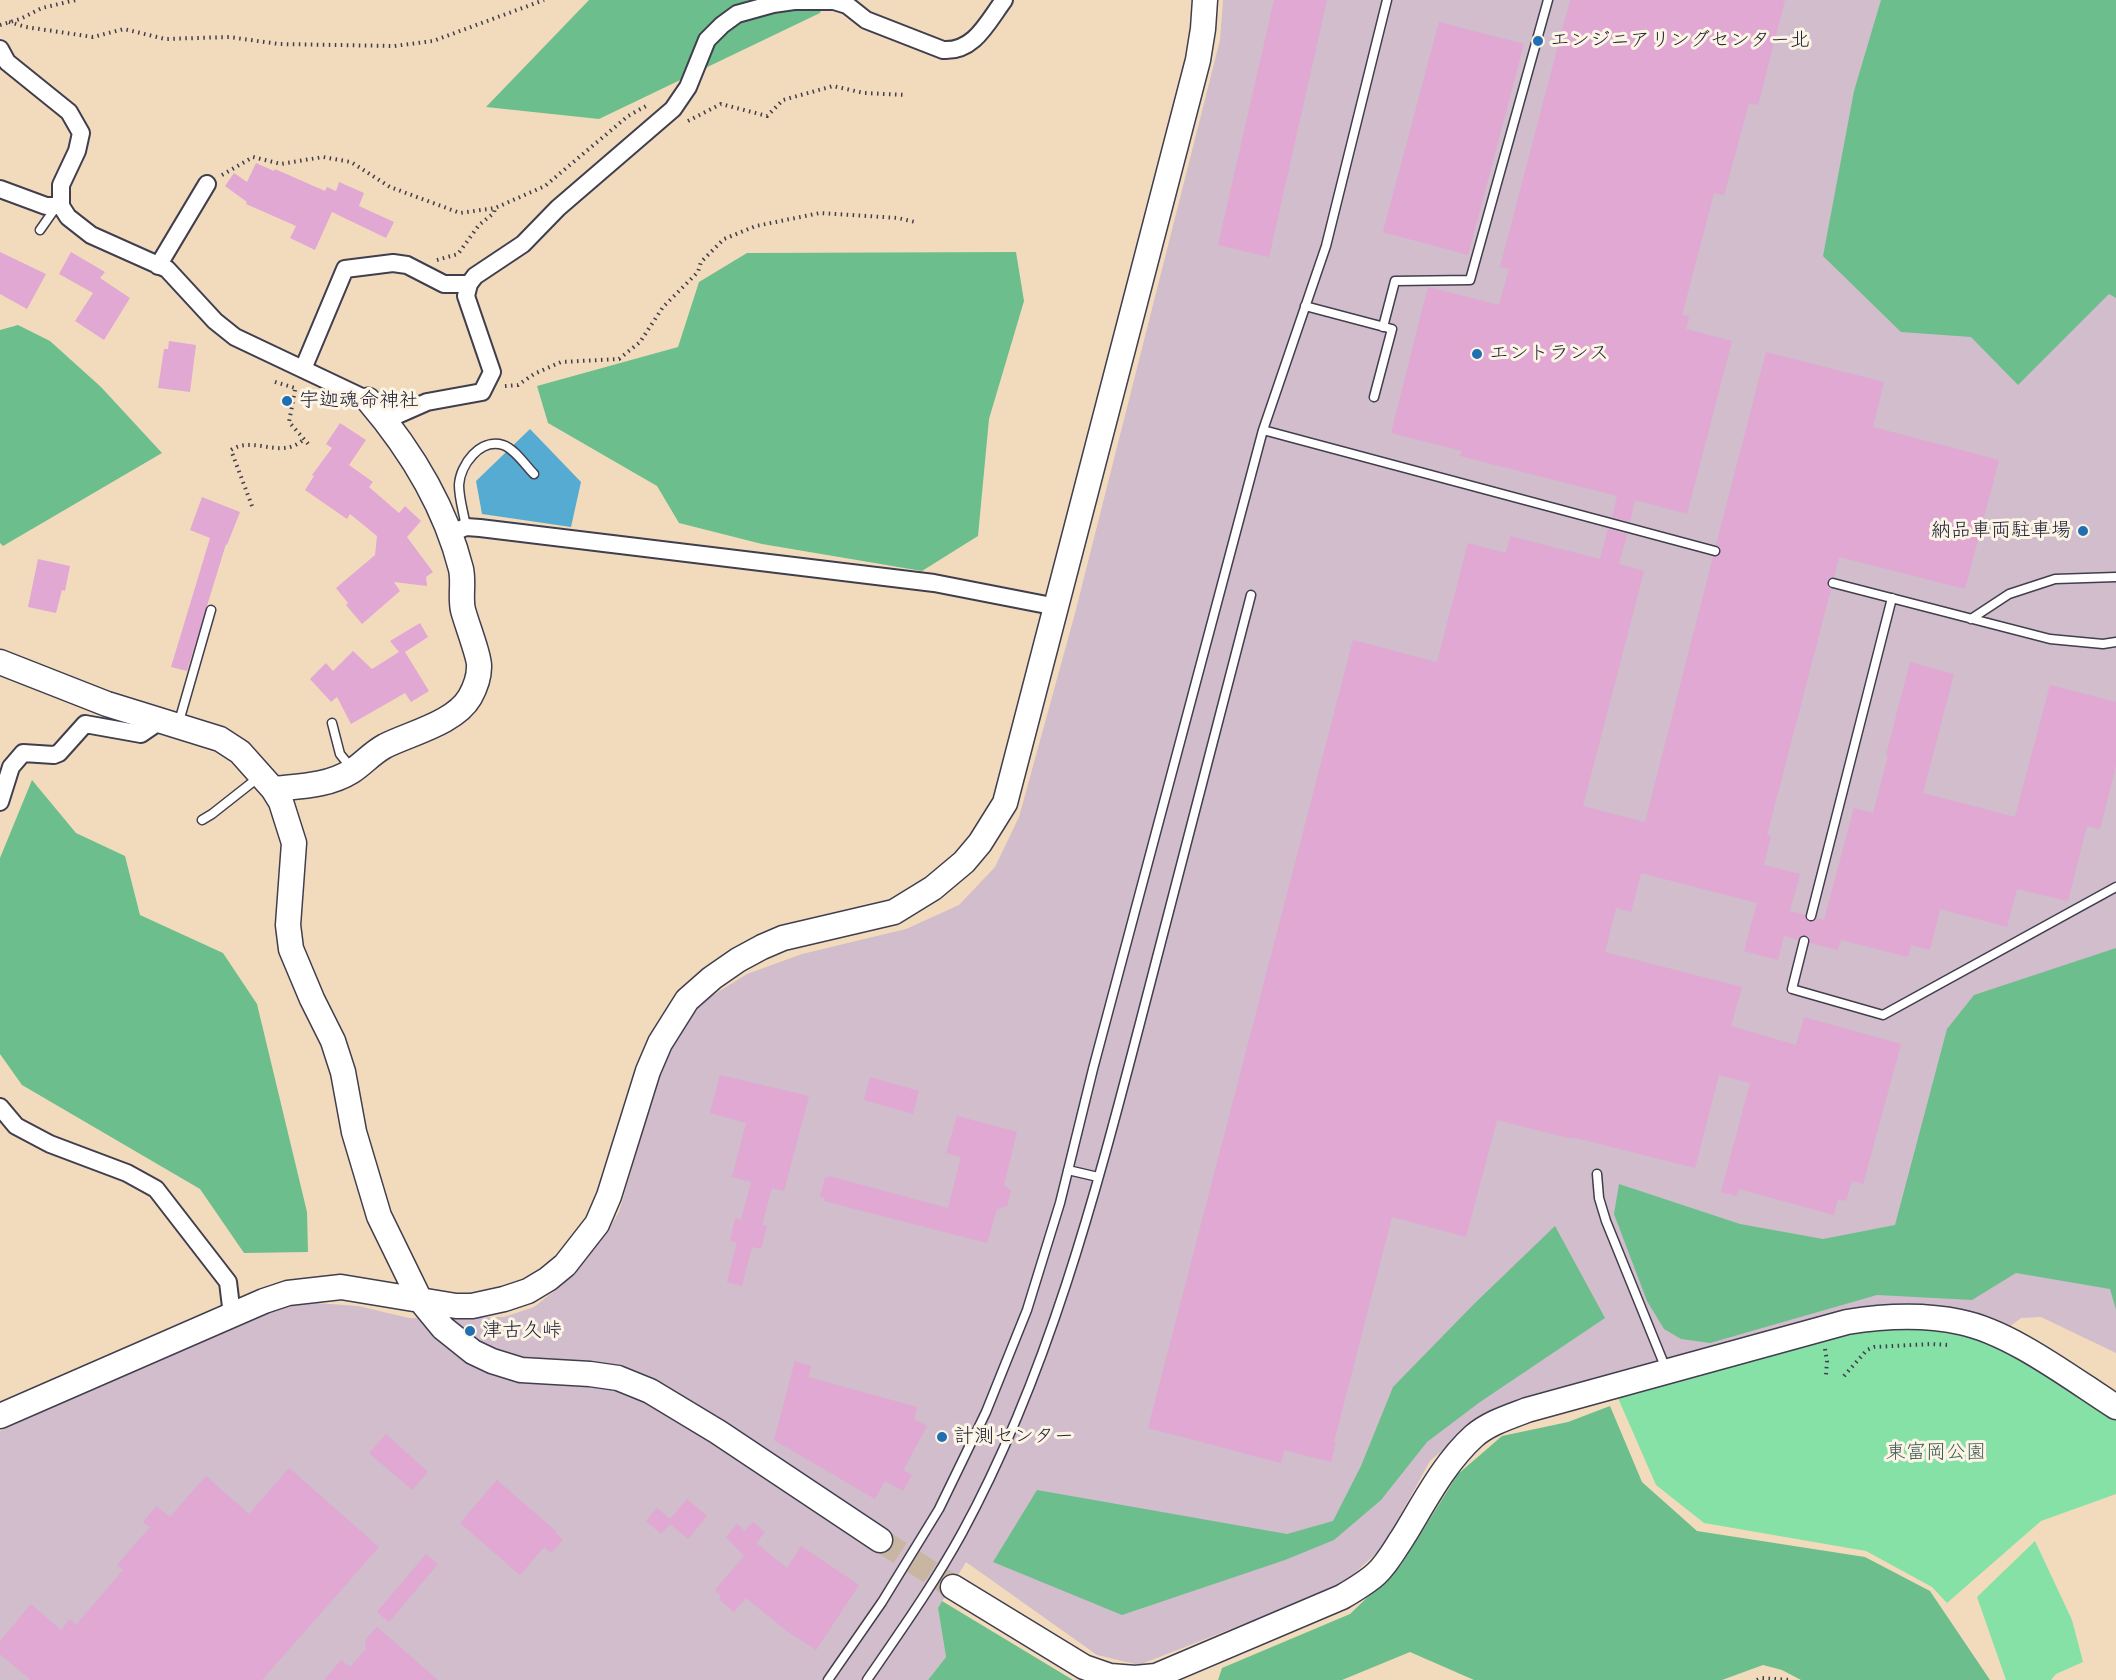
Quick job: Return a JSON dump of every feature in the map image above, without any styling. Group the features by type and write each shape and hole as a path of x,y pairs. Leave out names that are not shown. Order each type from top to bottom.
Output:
{"street":[{"path":"386,420 427,402 482,392 492,372 466,296 469,284 475,276 523,244 558,208 673,109 688,87 707,40 737,14 794,1 834,1 847,5 866,20 943,50 954,51 974,41 1004,0"},
{"path":"0,1416 280,1296 315,1288 341,1287 456,1306 483,1304 528,1291 548,1279 564,1265 597,1224 609,1196 648,1071 660,1043 687,1000 712,978 738,960 783,939 894,912 933,888 964,862 980,843 1005,802 1198,60 1205,0"},
{"path":"0,49 7,62 69,112 81,133 77,151 61,184 62,207 68,217 91,235 167,268 215,321 235,337 368,400 386,420 458,530 462,604 469,634 480,664 470,696 461,708 449,717 384,747 337,779 315,785 267,782"},
{"path":"158,266 207,184"},
{"path":"0,189 46,206 62,207"},
{"path":"303,369 345,269 393,263 407,265 438,282 469,284"},
{"path":"458,530 480,528 934,583 1057,607"},
{"path":"0,662 51,684 219,739 240,752 267,782 281,802 294,843 288,925 291,949 308,991 333,1041 343,1071 354,1132 379,1216 420,1300 443,1328 457,1341 492,1361 521,1370 618,1378 650,1391 718,1432 880,1540"},
{"path":"0,802 11,767 23,753 54,755 59,753 85,724 141,734 169,723"},
{"path":"0,1107 16,1126 50,1144 127,1173 156,1189 228,1282 232,1315"},
{"path":"953,1587 1084,1667 1110,1676 1135,1678 1156,1676 1342,1597 1359,1587 1377,1573 1448,1466 1476,1434 1501,1420 1527,1410 1847,1322 1876,1317 1927,1317 1962,1322 2000,1336 2116,1407"}],"lane":[{"path":"828,1680 882,1602 939,1509 986,1412 1027,1310 1060,1203 1092,1069 1263,430 1326,246 1388,0"},
{"path":"1383,327 1395,281 1470,280 1548,0"},
{"path":"40,230 54,210 62,207"},
{"path":"1305,306 1392,329 1374,397"},
{"path":"1263,430 1715,551"},
{"path":"458,530 459,486 462,470 467,459 475,453 493,444 501,445 509,449 534,474"},
{"path":"1971,619 2009,594 2055,579 2116,577"},
{"path":"1833,583 2050,639 2103,644 2116,642"},
{"path":"867,1680 962,1533 1021,1406 1042,1353 1076,1253 1122,1090 1251,595"},
{"path":"1811,916 1892,598"},
{"path":"169,723 211,610"},
{"path":"332,723 340,754 353,770"},
{"path":"202,820 267,782"},
{"path":"1804,941 1792,989 1883,1015 2116,887"},
{"path":"1068,1170 1098,1177"},
{"path":"1597,1174 1599,1198 1606,1221 1667,1372"}],"path":[{"path":"0,25 20,19 42,8 76,0"},
{"path":"9,21 26,27 93,37 124,29 165,39 229,37 279,44 394,46 433,41 544,0"},
{"path":"721,104 766,116 783,100 832,86 864,93 906,95"},
{"path":"207,184 253,157 281,164 323,157 351,162 390,187 460,213 495,208 545,186 628,116 651,104 681,97"},
{"path":"678,126 708,112 728,99"},
{"path":"438,282 442,273 435,264 437,260 458,254 479,225 494,213 495,208"},
{"path":"482,392 495,387 518,385 534,374 561,362 619,359 640,342 663,307 698,272 701,262 723,239 756,226 820,213 898,218 915,222"},
{"path":"275,382 295,390"},
{"path":"289,398 295,390"},
{"path":"295,390 289,419 303,440 310,446"},
{"path":"252,506 231,450 245,446 286,449 296,446 303,440"},
{"path":"1844,1376 1867,1350 1874,1347 1959,1345"},
{"path":"1756,1680 1761,1678 1790,1680"}],"shaded area":[{"path":"1223,0 2116,0 2116,1353 2041,1317 2021,1318 2009,1327 1971,1316 1479,1418 1430,1461 1383,1547 1341,1586 1139,1665 1097,1655 966,1562 938,1608 946,1657 928,1680 0,1680 0,1431 269,1309 316,1303 358,1306 409,1318 504,1317 534,1307 562,1285 588,1257 619,1212 664,1059 684,1021 710,997 747,974 802,954 906,929 959,905 995,867 1019,817 1074,617 1220,40"}],"green space":[{"path":"589,0 825,0 820,13 599,119 486,107"},
{"path":"1881,0 2116,0 2116,298 2109,294 2018,385 1971,337 1901,332 1823,256 1854,91"},
{"path":"1016,252 1024,301 989,419 978,536 922,571 762,544 679,523 657,486 548,423 537,386 678,347 699,282 747,253"},
{"path":"18,325 50,341 101,387 162,453 3,546 0,543 0,330"},
{"path":"32,780 76,833 125,856 140,915 223,953 257,1004 307,1212 308,1252 244,1253 200,1189 22,1085 0,1054 0,858"},
{"path":"2116,948 2116,1310 2110,1289 2016,1273 1972,1300 1877,1295 1710,1343 1681,1339 1664,1329 1647,1301 1614,1214 1619,1184 1740,1224 1823,1239 1895,1225 1947,1029 1974,995"},
{"path":"1555,1226 1605,1318 1480,1402 1427,1442 1381,1500 1334,1540 1285,1560 1122,1615 993,1562 1037,1490 1287,1534 1333,1521 1361,1466 1393,1387"},
{"name":"東富岡公園","path":"1877,1328 1919,1328 1973,1338 2011,1351 2116,1419 2116,1494 2041,1521 1947,1603 1932,1587 1866,1551 1704,1523 1656,1485 1618,1398 1841,1334"},
{"path":"1610,1406 1642,1482 1697,1531 1865,1557 1930,1591 1990,1680 1801,1680 1782,1670 1763,1665 1722,1680 1474,1680 1410,1652 1342,1680 1218,1680 1222,1668 1350,1614 1401,1565 1458,1474 1502,1436 1568,1422"},
{"path":"2035,1541 2072,1620 2083,1662 2056,1674 2051,1680 2006,1680 1977,1597"},
{"path":"942,1601 1073,1680 928,1680 946,1657 938,1608"}],"water":[{"path":"530,429 581,482 571,527 482,514 476,481"}],"building":[{"path":"1274,0 1327,0 1269,257 1218,245"},
{"path":"1570,0 1785,0 1758,105 1749,103 1724,195 1714,193 1682,315 1689,316 1686,329 1732,341 1687,514 1635,500 1630,522 1612,517 1617,496 1460,456 1462,451 1391,433 1428,287 1499,305 1509,269 1500,267"},
{"path":"1439,22 1524,44 1468,255 1383,232"},
{"path":"256,163 325,191 327,187 336,191 339,182 364,193 359,206 394,222 386,238 332,212 315,250 290,238 296,226 246,204 247,202 225,186 234,173 247,182"},
{"path":"0,252 46,274 27,309 0,294"},
{"path":"71,252 105,272 100,278 130,298 104,340 75,321 93,293 59,274"},
{"path":"169,341 196,345 190,392 158,388 164,349 168,349"},
{"path":"1766,352 1884,382 1873,427 1999,460 1965,589 1839,557 1834,577 1829,578 1827,582 1831,589 1767,835 1771,836 1764,865 1800,874 1790,911 1805,915 1809,922 1817,918 1824,920 1854,808 1873,813 1910,662 1954,674 1923,793 2015,817 2050,685 2116,702 2116,766 2100,829 2087,826 2068,901 2017,889 2007,927 1940,909 1930,950 1911,945 1908,957 1841,940 1838,950 1810,943 1809,937 1803,935 1798,940 1784,936 1778,960 1744,951 1757,903 1641,873 1631,912 1616,908 1605,952 1742,987 1731,1026 1796,1045 1804,1017 1901,1044 1863,1184 1852,1181 1846,1201 1838,1199 1834,1215 1739,1189 1737,1196 1721,1192 1750,1083 1719,1075 1695,1168 1497,1120 1466,1237 1392,1217 1334,1442 1336,1442 1331,1462 1284,1450 1281,1463 1148,1428 1353,640 1437,662 1468,543 1506,553 1510,536 1600,559 1608,529 1627,534 1619,564 1644,571 1583,806 1645,822 1713,557 1719,556 1721,552 1720,547 1716,545"},
{"path":"340,423 366,440 349,465 373,482 369,487 399,513 405,506 421,521 407,537 433,572 426,577 427,586 394,582 400,591 362,624 346,605 348,603 336,588 375,555 377,536 350,514 347,519 305,490 314,476 312,475 332,448 326,444"},
{"path":"202,497 240,512 226,544 187,671 171,667 210,538 190,530"},
{"path":"38,559 70,566 65,591 62,590 56,613 28,607"},
{"path":"420,623 428,637 405,652 429,691 411,702 405,693 351,724 337,697 331,702 310,679 326,663 333,671 353,651 372,669 399,652 390,641"},
{"path":"720,1075 809,1096 784,1191 772,1188 762,1225 767,1226 761,1249 752,1247 742,1286 727,1282 737,1243 730,1241 735,1218 741,1220 751,1182 732,1177 746,1123 710,1113"},
{"path":"870,1077 919,1091 913,1114 864,1100"},
{"path":"957,1116 1017,1132 1004,1185 1011,1191 1007,1206 997,1209 987,1243 824,1201 824,1198 820,1197 825,1177 829,1178 829,1176 948,1208 961,1157 946,1153"},
{"path":"795,1361 811,1366 808,1377 917,1407 914,1419 927,1426 903,1470 912,1475 903,1491 885,1481 875,1499 774,1440"},
{"path":"386,1434 428,1472 412,1490 369,1453"},
{"path":"289,1468 379,1547 262,1680 31,1680 0,1654 0,1641 31,1604 61,1630 70,1619 76,1625 123,1570 117,1565 150,1527 143,1522 156,1506 170,1517 206,1476 249,1514"},
{"path":"497,1480 557,1532 563,1540 551,1553 544,1547 520,1575 460,1523"},
{"path":"687,1499 707,1516 688,1539 670,1524 661,1534 646,1521 657,1508 670,1519"},
{"path":"753,1522 765,1532 756,1543 787,1568 801,1546 859,1585 816,1650 788,1632 746,1598 734,1612 719,1599 721,1596 715,1590 744,1556 726,1537 737,1524 745,1531"},
{"path":"426,1554 438,1564 389,1622 377,1612"},
{"path":"377,1627 438,1680 324,1680 341,1660 350,1667 366,1649 366,1639"}],"tunnel":[{"path":"880,1540 953,1587"}],"place":[{"name":"エンジニアリングセンター北","path":"1538,41"},
{"name":"エントランス","path":"1477,354"},
{"name":"宇迦魂命神社","path":"287,401"},
{"name":"納品車両駐車場","path":"2083,531"},
{"name":"津古久峠","path":"470,1331"},
{"name":"計測センター","path":"942,1437"}]}
